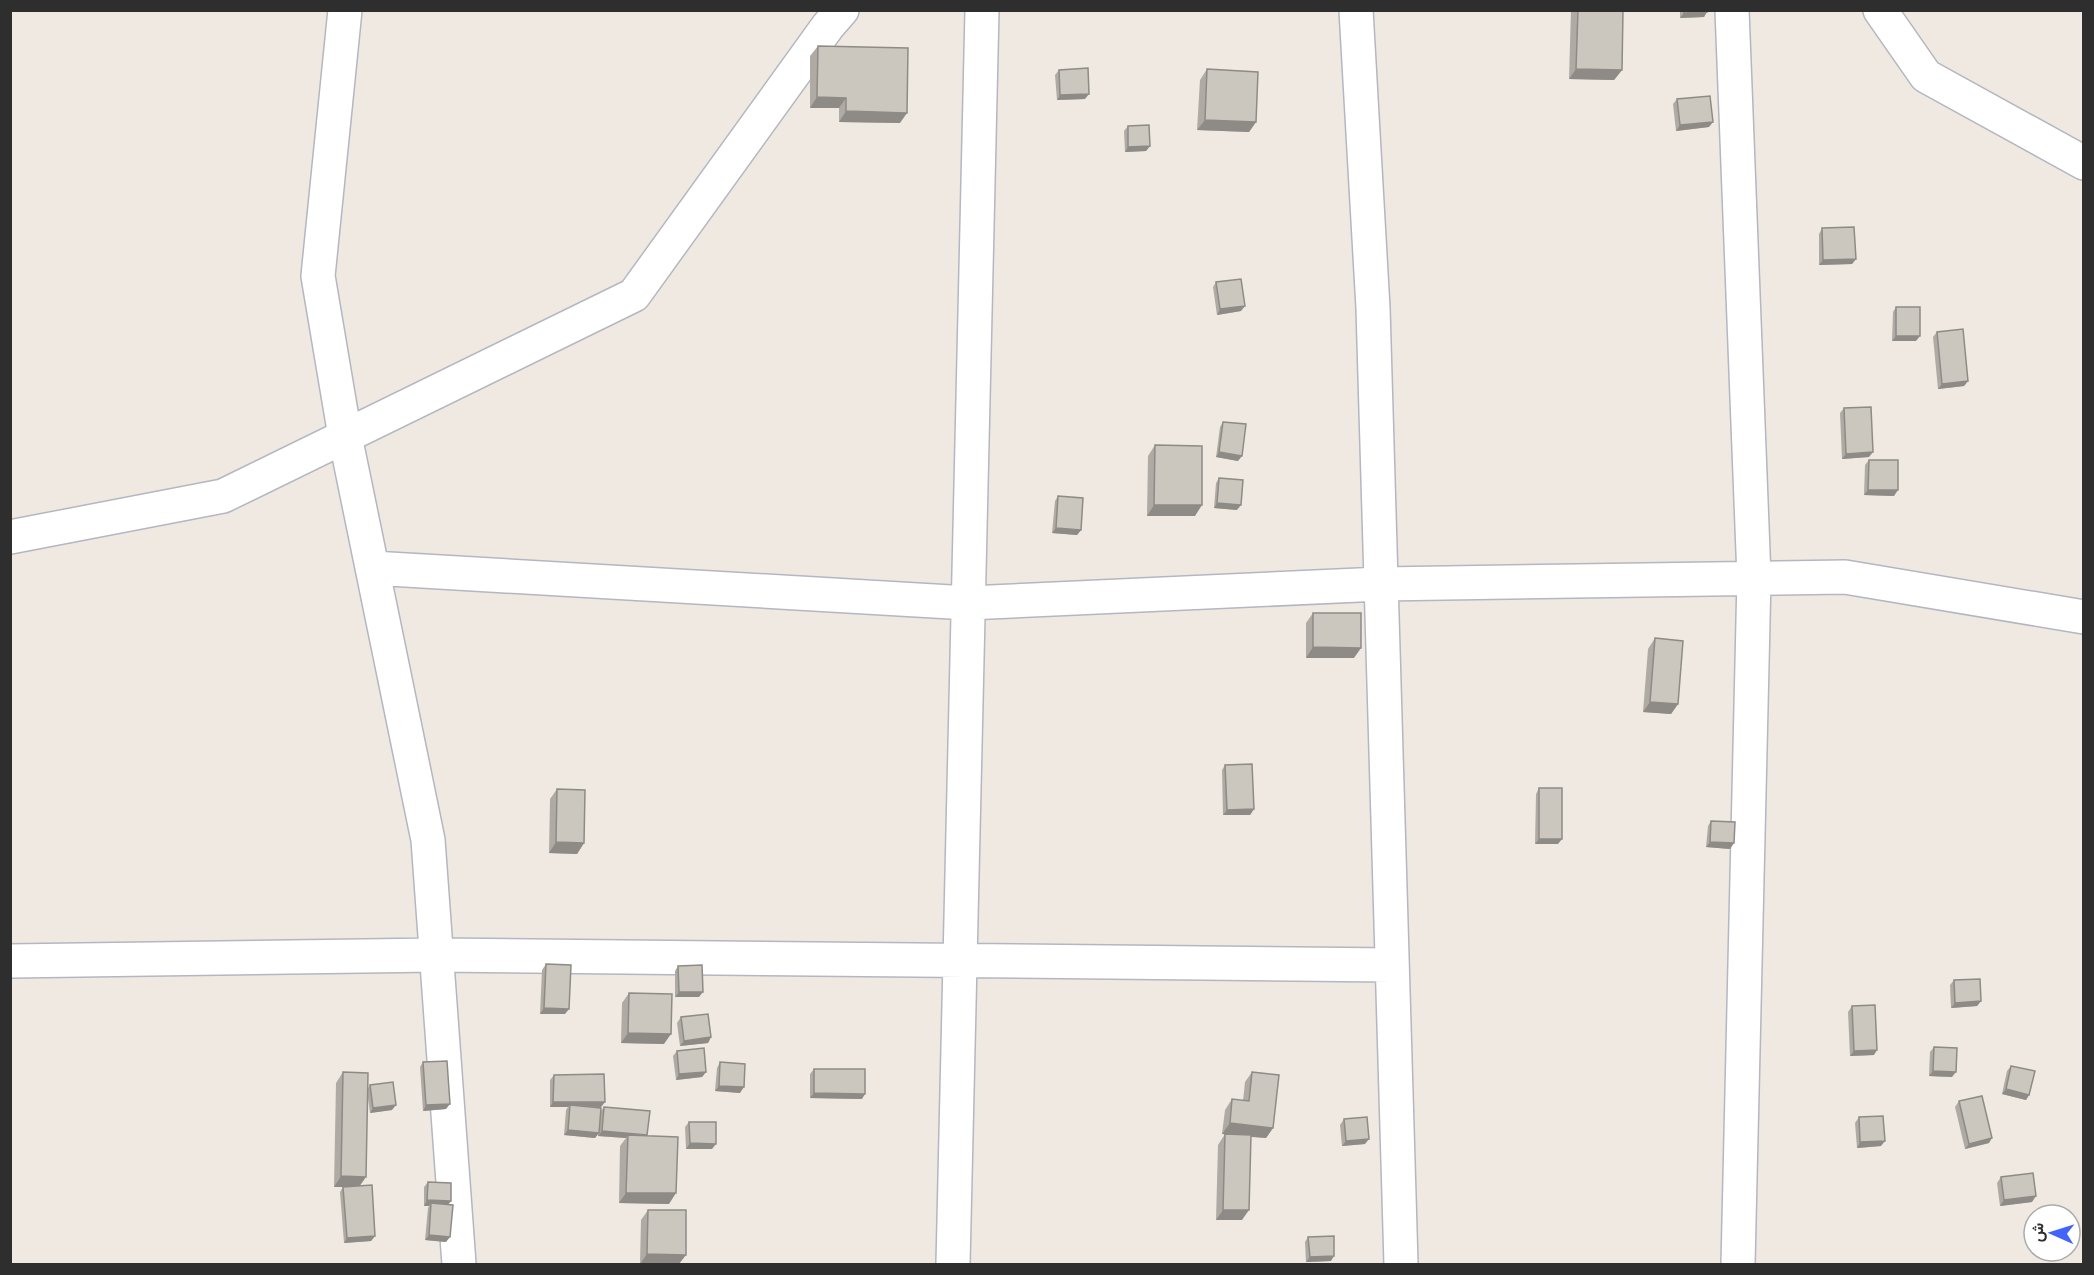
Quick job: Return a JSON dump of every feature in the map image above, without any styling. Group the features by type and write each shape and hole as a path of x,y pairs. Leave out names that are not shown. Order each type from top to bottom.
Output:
{"street":[{"path":"345,10 318,276 345,436 428,840 459,1264"},
{"path":"10,537 223,496 634,295 828,26 842,10"},
{"path":"953,1264 982,10"},
{"path":"1356,10 1373,308 1401,1264"},
{"path":"1732,10 1754,578 1738,1264"},
{"path":"1880,10 1926,76 2084,163"},
{"path":"372,568 968,603 1381,584 1845,577 2084,617"},
{"path":"10,961 436,955 1392,965"}],"building":[{"path":"1578,10 1623,10 1622,70 1576,69"},
{"path":"1684,10 1707,10 1707,12 1684,13"},
{"path":"818,46 908,48 907,113 846,111 846,98 817,97"},
{"path":"1088,68 1089,94 1060,95 1059,70"},
{"path":"1207,69 1258,72 1256,122 1205,120"},
{"path":"1710,96 1713,122 1680,125 1677,99"},
{"path":"1149,125 1150,146 1128,147 1128,126"},
{"path":"1854,227 1856,259 1823,260 1822,228"},
{"path":"1241,279 1245,306 1220,309 1216,282"},
{"path":"1896,307 1920,307 1920,336 1896,336"},
{"path":"1963,329 1968,381 1942,384 1937,332"},
{"path":"1871,407 1873,452 1846,454 1844,408"},
{"path":"1223,422 1246,424 1242,456 1219,452"},
{"path":"1155,445 1202,446 1202,505 1154,505"},
{"path":"1869,460 1898,460 1898,490 1868,490"},
{"path":"1219,478 1243,480 1241,505 1217,503"},
{"path":"1058,496 1083,498 1081,530 1056,528"},
{"path":"1313,613 1361,613 1361,648 1313,647"},
{"path":"1655,638 1683,641 1678,704 1650,702"},
{"path":"1252,764 1254,809 1227,810 1225,765"},
{"path":"1539,788 1562,788 1562,839 1539,839"},
{"path":"557,789 585,790 584,843 556,842"},
{"path":"1711,821 1735,822 1734,843 1710,842"},
{"path":"546,964 571,965 569,1009 544,1008"},
{"path":"702,965 703,992 679,992 678,966"},
{"path":"1980,979 1981,1001 1955,1003 1954,980"},
{"path":"629,993 672,994 671,1034 628,1033"},
{"path":"1875,1005 1877,1050 1854,1051 1852,1006"},
{"path":"708,1014 711,1037 684,1041 681,1017"},
{"path":"1934,1047 1957,1048 1956,1072 1933,1071"},
{"path":"704,1048 706,1072 679,1074 677,1051"},
{"path":"447,1061 450,1104 426,1105 423,1062"},
{"path":"720,1062 745,1064 744,1087 719,1086"},
{"path":"2011,1066 2035,1071 2029,1095 2006,1089"},
{"path":"814,1069 865,1069 865,1094 814,1093"},
{"path":"343,1072 368,1073 366,1177 341,1176"},
{"path":"1252,1072 1279,1075 1273,1128 1230,1123 1232,1099 1249,1101"},
{"path":"604,1074 605,1102 553,1102 554,1075"},
{"path":"393,1082 396,1105 373,1108 370,1085"},
{"path":"1982,1096 1992,1138 1969,1144 1959,1101"},
{"path":"570,1105 601,1108 599,1133 568,1130"},
{"path":"604,1107 650,1111 647,1135 602,1131"},
{"path":"1883,1116 1885,1141 1860,1142 1859,1117"},
{"path":"1367,1117 1369,1139 1346,1141 1344,1119"},
{"path":"689,1122 716,1122 716,1144 690,1143"},
{"path":"1225,1134 1251,1135 1249,1210 1223,1210"},
{"path":"628,1135 678,1137 676,1193 626,1193"},
{"path":"2033,1173 2036,1196 2004,1200 2001,1177"},
{"path":"428,1182 451,1183 451,1201 427,1200"},
{"path":"372,1185 375,1236 347,1238 343,1187"},
{"path":"431,1203 453,1205 450,1237 429,1235"},
{"path":"648,1210 686,1210 686,1255 647,1254"},
{"path":"1334,1236 1334,1256 1310,1257 1308,1237"}]}
